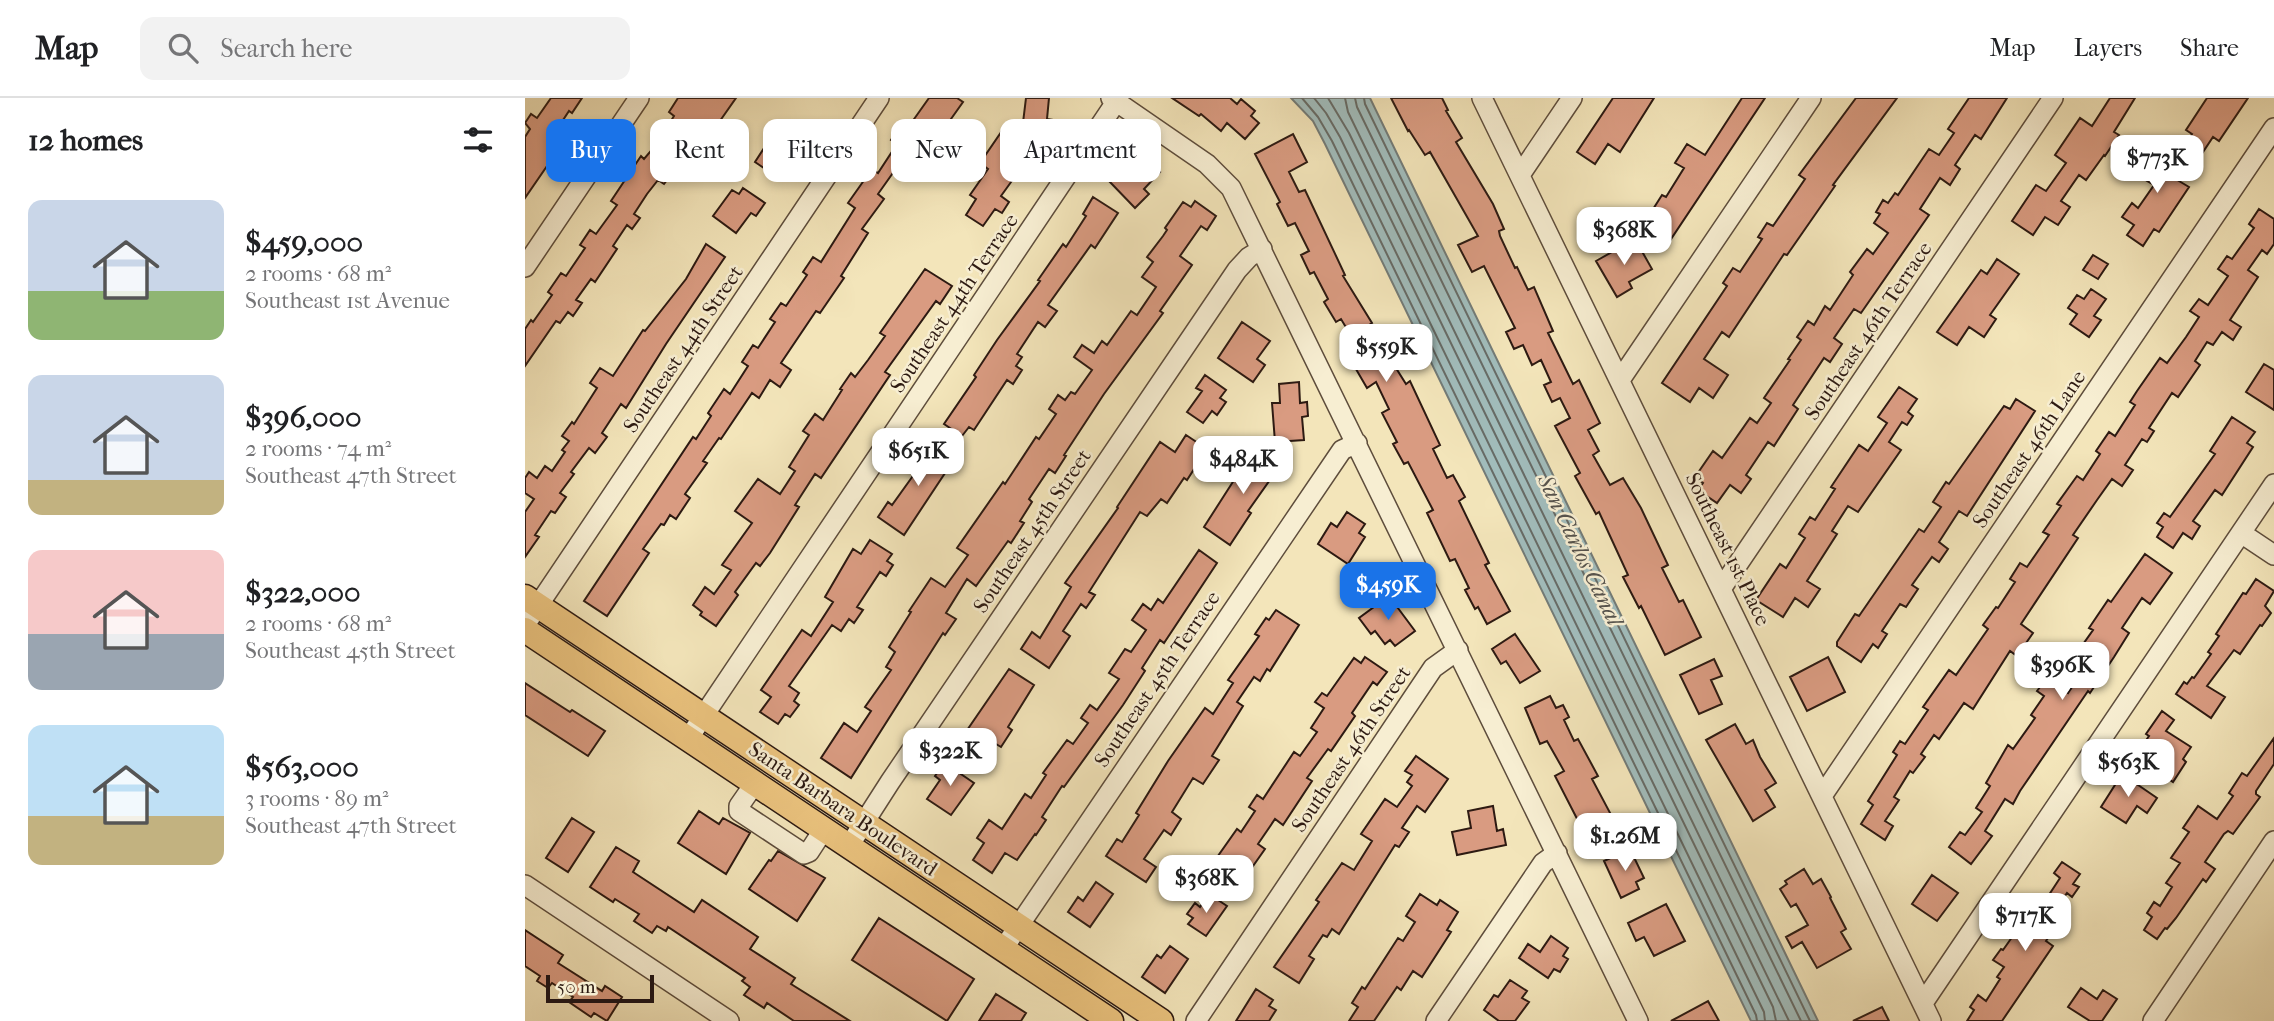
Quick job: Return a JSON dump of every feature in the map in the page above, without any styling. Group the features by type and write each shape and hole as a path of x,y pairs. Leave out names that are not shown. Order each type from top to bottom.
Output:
{"main road":[{"name":"Santa Barbara Boulevard","path":"528,614 704,716 1161,1021"},
{"name":"Santa Barbara Boulevard","path":"528,614 688,739 1111,1021"}],"street":[{"path":"525,267 639,98"},
{"name":"Southeast 44th Street","path":"528,614 879,98"},
{"name":"Southeast 1st Place","path":"1482,98 1927,1012"},
{"path":"1520,175 1572,98"},
{"path":"1620,380 1811,98"},
{"name":"Southeast 46th Terrace","path":"1721,589 2053,98"},
{"path":"1114,100 1207,164 1231,188 1638,1021"},
{"name":"Southeast 44th Terrace","path":"688,739 1114,100"},
{"name":"Southeast 46th Lane","path":"1822,796 2274,128"},
{"name":"Southeast 45th Street","path":"849,846 1237,270 1249,257 1262,249"},
{"name":"Southeast 45th Terrace","path":"1003,949 1342,450 1356,443"},
{"path":"1927,1012 2274,484"},
{"path":"2241,533 2274,555"},
{"name":"Southeast 46th Street","path":"1196,1021 1433,668 1458,650"},
{"path":"2153,1021 2274,841"},
{"path":"1436,1021 1543,863 1556,853"},
{"path":"525,885 729,1021"}],"water":[{"name":"San Carlos Canal","path":"1291,98 1370,98 1818,1021 1751,1021 1325,144 1313,121"}],"building":[{"path":"551,98 582,98 572,113 569,111 564,119 546,119 546,167 525,198 525,137 530,129 525,123 531,114 537,118"},
{"path":"678,98 736,98 721,119 672,119 674,116 669,112"},
{"path":"929,98 957,98 963,102 951,119 914,119"},
{"path":"1026,98 1049,98 1047,119 1023,119"},
{"path":"1172,98 1230,98 1237,104 1241,99 1255,111 1251,116 1259,123 1245,139 1227,123 1221,131 1201,114 1199,116"},
{"path":"1391,98 1442,98 1448,110 1446,111 1462,138 1456,142 1493,204 1504,229 1499,231 1500,236 1515,268 1517,267 1528,290 1534,287 1553,331 1548,333 1573,384 1579,380 1600,423 1588,430 1599,451 1593,455 1610,485 1623,478 1641,508 1668,565 1662,568 1679,602 1683,600 1701,637 1665,655 1623,577 1628,575 1599,512 1596,514 1575,476 1580,473 1555,426 1570,418 1560,398 1552,402 1544,385 1551,382 1541,360 1532,365 1523,345 1514,349 1506,332 1515,328 1484,266 1472,272 1458,245 1478,236 1430,152 1425,155 1408,131"},
{"path":"1613,98 1654,98 1620,152 1608,144 1595,164 1577,152"},
{"path":"1742,98 1765,98 1669,242 1643,225 1662,195 1666,197 1684,168 1675,163 1687,144 1705,155"},
{"path":"1856,98 1897,98 1833,185 1835,186 1787,255 1784,254 1729,337 1722,332 1704,359 1728,375 1713,398 1699,388 1690,402 1662,383 1727,286 1723,283 1733,268 1740,272 1762,239 1758,237 1767,223 1773,226 1805,179 1799,175"},
{"path":"1969,98 2007,98 1981,139 1975,135 1955,165 1960,169 1950,185 1940,178 1920,209 1929,215 1861,313 1854,309 1834,338 1842,344 1830,362 1824,358 1793,405 1798,409 1774,446 1768,442 1746,475 1751,479 1741,493 1730,485 1717,503 1698,490 1703,483 1695,477 1713,451 1722,458 1750,418 1757,423 1771,403 1764,398 1790,360 1788,359 1801,340 1797,337 1808,321 1814,325 1825,306 1830,310 1853,275 1850,272 1867,249 1873,254 1888,233 1874,223 1880,214 1876,212 1883,200 1888,203 1895,193 1898,195 1929,149 1939,155 1954,133 1948,129"},
{"path":"2110,98 2135,98 2114,132 2119,135 2105,156 2086,180 2079,175 2061,201 2070,207 2058,225 2045,217 2033,235 2012,221 2036,185 2046,191 2066,163 2055,155 2080,118 2092,126"},
{"path":"2207,98 2248,98 2219,141 2213,137 2201,155 2186,144 2192,134 2186,130"},
{"path":"1000,134 1000,182 1011,182 1001,196 1009,202 1002,213 995,209 983,226 966,215 976,199 970,195 979,182 986,182 986,154"},
{"path":"1293,134 1307,162 1289,172 1299,192 1305,190 1345,275 1343,276 1372,323 1369,325 1406,384 1410,381 1440,445 1433,449 1447,478 1453,475 1465,497 1459,501 1489,563 1485,565 1510,611 1487,624 1465,590 1469,588 1455,559 1450,561 1427,513 1433,510 1408,462 1404,464 1393,444 1397,442 1382,413 1389,409 1376,382 1367,388 1353,364 1362,359 1354,345 1356,344 1341,319 1336,322 1324,302 1328,299 1314,272 1310,274 1301,255 1309,251 1295,223 1288,226 1277,204 1280,202 1255,154"},
{"path":"2157,142 2185,161 2174,178 2189,187 2159,232 2154,229 2143,246 2127,235 2134,225 2122,217 2132,203 2138,208 2154,185 2147,181 2153,171 2142,164"},
{"path":"763,150 763,167 755,162"},
{"path":"650,152 650,182 656,182 634,214 640,218 632,229 627,225 613,246 617,249 595,282 591,279 576,300 582,303 573,316 568,312 560,323 556,321 525,366 525,329 552,295 548,292 561,273 566,276 585,248 580,245 590,230 596,234 617,205 611,201 624,182 636,182 636,164 641,156 644,159"},
{"path":"891,153 891,176 878,194 884,199 862,229 868,233 841,276 844,278 820,313 816,311 781,363 791,370 780,387 770,380 759,398 752,393 703,461 707,463 685,494 690,498 676,519 670,515 643,549 649,553 607,616 584,601 693,437 696,439 711,416 708,413 724,389 730,394 748,366 742,362 753,345 758,348 775,322 770,319 781,303 786,306 807,275 803,272 813,257 821,262 855,208 848,203 863,182 877,182 878,173"},
{"path":"1110,182 1151,182 1144,189 1149,194 1135,208"},
{"path":"743,188 765,203 756,216 751,213 736,233 713,216 732,190 739,194"},
{"path":"1093,197 1118,213 1095,248 1091,245 1048,305 1057,311 1045,327 1038,322 1017,354 1022,357 1016,366 1022,370 1013,384 1007,380 974,430 969,427 962,436 944,424 997,340 1040,281 1038,280 1063,244 1066,247 1086,216 1083,214"},
{"path":"1195,201 1216,216 1207,230 1201,226 1180,256 1192,265 1160,311 1163,313 1104,394 1055,473 1049,469 1029,499 1032,502 1020,521 1024,523 1011,543 1008,541 976,586 967,579 946,613 956,619 945,635 943,633 851,778 821,758 844,723 857,732 871,711 865,707 891,670 886,667 895,652 889,647 911,612 909,611 931,578 945,587 968,555 957,548 1036,437 1039,439 1056,414 1049,409 1058,395 1065,400 1071,392 1075,394 1092,370 1074,357 1082,345 1094,353 1102,341 1107,345 1131,311 1137,315 1156,287 1142,277 1153,262 1147,257 1183,202 1191,207"},
{"path":"2259,209 2274,219 2274,244 2267,254 2262,250 2248,270 2258,277 2230,320 2241,327 2233,340 2222,332 2213,345 2207,342 2195,361 2200,365 2178,397 2172,393 2149,428 2154,431 2147,442 2142,439 2125,465 2133,470 2122,486 2112,479 2097,500 2073,535 2078,538 2021,624 2033,633 2017,656 2010,651 1973,709 1964,703 1939,739 1934,735 1921,754 1925,757 1913,773 1910,771 1894,797 1899,800 1885,821 1893,826 1885,840 1861,824 1873,805 1868,801 1897,755 1893,752 1900,741 1905,744 1928,710 1923,707 1949,670 1956,675 1988,629 1983,625 2015,582 2010,579 2020,563 2027,567 2049,535 2043,532 2061,506 2057,504 2077,476 2083,480 2100,454 2096,451 2109,432 2115,436 2135,405 2130,402 2160,358 2167,363 2186,337 2199,317 2190,311 2199,299 2208,305 2228,276 2218,269 2227,256 2232,259 2254,228 2249,224"},
{"path":"1635,239 1652,269 1629,282 1632,288 1617,297 1596,261"},
{"path":"706,244 725,257 626,408 621,404 602,433 607,437 595,453 589,448 571,472 574,474 560,493 566,497 555,513 551,511 535,535 539,537 525,557 525,512 534,499 525,493 525,478 529,472 537,478 545,466 552,471 569,441 562,436 572,422 574,424 597,388 590,383 600,368 613,376 643,330 645,331 686,279"},
{"path":"2093,255 2108,264 2098,279 2083,270"},
{"path":"1997,259 2019,274 1990,315 1996,319 1984,337 1969,327 1957,345 1937,332 1981,270 1987,274"},
{"path":"925,269 952,286 940,304 936,301 885,372 890,375 821,478 815,474 795,505 799,507 770,553 760,566 756,563 735,592 738,595 716,626 700,615 702,612 693,605 705,587 714,594 731,570 722,565 752,523 735,511 758,479 780,494 795,471 789,467 809,435 803,431 815,414 823,420 851,373 855,377 885,336 880,333"},
{"path":"2091,289 2106,299 2094,316 2101,320 2089,337 2070,324 2077,314 2068,308 2077,295 2084,299"},
{"path":"1242,322 1270,341 1257,359 1265,365 1253,382 1218,358"},
{"path":"2264,364 2274,370 2274,410 2246,392"},
{"path":"1205,375 1226,390 1220,398 1226,402 1217,415 1212,411 1203,423 1187,412 1202,391 1196,388"},
{"path":"1299,382 1300,403 1307,402 1308,416 1302,417 1304,440 1275,442 1272,403 1280,403 1279,384"},
{"path":"1899,387 1917,399 1908,412 1913,416 1907,425 1902,422 1889,442 1901,450 1858,512 1848,506 1832,531 1837,534 1807,581 1820,589 1808,607 1795,598 1783,617 1756,600 1780,564 1786,568 1805,538 1799,534 1810,517 1815,520 1835,489 1831,487 1859,445 1868,451 1887,423 1878,417"},
{"path":"2016,399 2035,411 1967,516 1959,511 1939,542 1948,549 1939,562 1932,557 1912,585 1918,589 1906,607 1900,604 1882,631 1887,634 1878,648 1873,644 1861,662 1837,646 1837,642 1855,614 1859,616 1919,529 1924,532 1941,507 1933,502 1946,482 1949,484 2004,406 2010,409"},
{"path":"2232,417 2255,432 2247,443 2253,447 2222,495 2215,490 2193,521 2200,526 2192,539 2183,533 2173,548 2157,537 2163,527 2157,523 2164,513 2170,517 2215,454 2210,451"},
{"path":"1186,435 1207,449 1187,480 1184,478 1167,503 1161,499 1147,516 1140,512 1089,592 1095,595 1086,608 1081,604 1063,631 1070,636 1049,668 1021,649 1032,632 1040,638 1071,587 1065,583 1160,442 1175,452"},
{"path":"930,441 955,458 904,535 878,517 888,502 892,505 915,473 910,469"},
{"path":"1264,451 1286,466 1276,479 1272,477 1248,511 1251,513 1230,545 1204,527 1252,452 1260,457"},
{"path":"1347,512 1365,524 1359,533 1365,537 1348,564 1318,544 1331,523 1337,527"},
{"path":"870,540 892,554 887,561 893,565 886,576 880,572 857,607 863,610 854,623 849,619 841,631 832,625 789,686 799,693 794,701 799,705 790,717 785,714 778,724 760,712 771,697 761,690 802,630 811,636 833,602 825,597 853,549 861,554"},
{"path":"1199,550 1217,563 1164,643 1160,640 1142,668 1145,671 1123,705 1064,787 1062,786 1042,817 1046,820 1036,835 1017,860 1005,853 992,873 973,860 984,843 977,838 989,820 1002,829 1025,794 1031,798 1046,775 1043,773 1067,740 1073,744 1088,723 1081,718 1090,705 1097,710 1119,679 1109,673 1125,649 1131,652 1146,630 1132,620 1143,604 1151,610 1158,599 1163,603"},
{"path":"2145,554 2172,573 2150,604 2142,598 2122,628 2129,633 2114,657 2090,693 2088,691 2013,804 2005,799 1985,831 1992,836 1971,864 1949,847 1960,832 1965,835 1982,812 1976,808 1990,786 1986,783 2008,745 2013,749 2035,718 2031,715 2044,696 2037,691 2047,678 2068,693 2082,672 2075,668 2080,661 2074,657 2093,630 2089,628"},
{"path":"2256,579 2274,591 2265,606 2271,613 2240,654 2234,650 2207,686 2225,697 2211,718 2176,694 2184,682 2187,684 2194,678 2211,654 2208,652 2219,636 2216,634 2243,593 2246,594"},
{"path":"1389,596 1415,631 1395,646 1390,640 1385,644 1375,631 1371,634 1359,618"},
{"path":"1276,610 1299,625 1270,671 1267,669 1260,681 1254,677 1237,702 1243,706 1212,756 1219,760 1203,784 1193,778 1172,812 1181,819 1171,835 1164,830 1144,859 1156,867 1146,882 1106,856 1117,839 1122,842 1139,815 1136,813 1168,761 1205,708 1213,714 1233,683 1228,680 1259,636 1255,634 1266,618 1269,620"},
{"path":"1515,634 1540,671 1520,683 1506,661 1501,664 1492,649"},
{"path":"1365,657 1387,672 1377,685 1373,682 1352,713 1355,716 1331,751 1328,749 1307,778 1312,781 1283,825 1275,819 1258,844 1265,849 1241,883 1213,863 1237,829 1241,832 1255,811 1249,807 1257,795 1263,799 1294,752 1300,756 1317,732 1311,728 1324,708 1315,702 1322,693 1327,696 1354,658 1361,663"},
{"path":"1828,657 1845,692 1807,711 1790,677"},
{"path":"1714,659 1722,676 1711,680 1722,704 1699,714 1680,675"},
{"path":"1009,669 1034,685 1008,727 1012,730 1001,747 991,741 983,753 961,739"},
{"path":"525,683 605,731 588,756 525,715"},
{"path":"1550,696 1556,708 1563,705 1569,717 1564,720 1574,741 1578,739 1598,776 1592,779 1617,826 1589,842 1555,776 1564,771 1547,741 1540,744 1525,708"},
{"path":"2162,711 2174,720 2166,731 2191,747 2183,759 2186,762 2173,782 2135,756"},
{"path":"1735,724 1746,744 1753,740 1776,783 1765,790 1775,807 1753,821 1706,740"},
{"path":"2274,738 2274,764 2256,791 2260,797 2233,834 2228,831 2224,834 2205,862 2215,869 2206,882 2203,879 2176,918 2157,939 2144,930 2152,917 2147,913 2154,902 2160,906 2172,887 2166,883 2180,863 2171,858 2189,832 2183,828 2198,806 2217,819 2233,796 2229,793 2242,773 2247,776"},
{"path":"1416,756 1448,779 1425,812 1417,806 1402,828 1409,832 1399,847 1395,845 1339,934 1332,929 1327,937 1323,935 1309,956 1314,959 1299,983 1274,967 1342,863 1354,870 1372,841 1361,834 1385,799 1397,807 1412,786 1407,782 1412,775 1405,771"},
{"path":"948,758 961,768 958,772 974,783 951,815 927,799 940,780 935,776"},
{"path":"2122,774 2157,798 2147,813 2137,806 2126,823 2101,807"},
{"path":"1493,806 1497,831 1503,829 1506,845 1457,855 1452,832 1471,828 1468,811"},
{"path":"699,811 719,824 723,818 750,833 726,874 678,843"},
{"path":"572,818 594,832 568,872 546,858"},
{"path":"616,847 639,861 633,872 694,912 702,900 758,937 750,949 795,978 791,984 850,1021 794,1021 767,1003 764,1008 744,995 750,987 742,981 745,978 668,927 666,931 657,926 652,933 634,921 639,914 590,887"},
{"path":"1630,849 1644,878 1636,882 1639,889 1621,898 1604,861"},
{"path":"778,851 825,878 797,921 749,889"},
{"path":"2062,862 2080,874 2073,884 2079,887 2072,897 2067,893 2050,918 2058,923 2046,941 2053,946 2002,1021 1967,1021 1974,1010 1970,1007 1978,995 1986,1001 2000,979 1997,977 2004,967 1993,960 2022,923 2025,925 2036,908 2039,910 2060,878 2054,873"},
{"path":"1804,869 1813,884 1821,879 1846,929 1841,932 1851,949 1817,968 1802,942 1792,948 1786,937 1808,925 1796,904 1791,907 1780,889 1787,884 1785,881"},
{"path":"1932,875 1958,893 1937,921 1912,904"},
{"path":"1096,882 1113,894 1090,927 1068,912 1078,897 1083,901"},
{"path":"1209,894 1227,906 1206,936 1188,924 1193,918 1187,914 1195,903 1200,907"},
{"path":"1420,894 1437,905 1440,900 1458,912 1447,930 1451,932 1422,977 1413,971 1401,990 1397,987 1374,1021 1349,1021 1358,1007 1352,1003 1362,987 1365,989 1398,938 1403,941 1415,922 1406,916"},
{"path":"1666,904 1685,941 1654,956 1644,937 1636,941 1628,923"},
{"path":"879,918 974,979 947,1021 852,960"},
{"path":"525,930 563,955 558,963 602,991 605,986 622,997 607,1021 594,1013 591,1017 569,1002 573,997 552,983 548,988 537,981 540,976 525,966"},
{"path":"1551,936 1568,948 1563,956 1568,959 1560,972 1554,969 1548,978 1519,958 1528,944 1540,952"},
{"path":"1170,946 1188,959 1165,993 1142,977 1157,955 1161,958"},
{"path":"1510,980 1527,991 1522,998 1529,1002 1515,1021 1499,1021 1484,1010 1494,995 1498,997"},
{"path":"2081,988 2097,999 2103,990 2117,999 2102,1021 2090,1021 2068,1007"},
{"path":"1256,989 1273,1000 1269,1006 1276,1010 1269,1021 1236,1021"},
{"path":"996,994 1026,1013 1021,1021 979,1021"},
{"path":"1708,1001 1719,1021 1671,1021"},
{"path":"1882,1007 1889,1021 1853,1021"}]}
